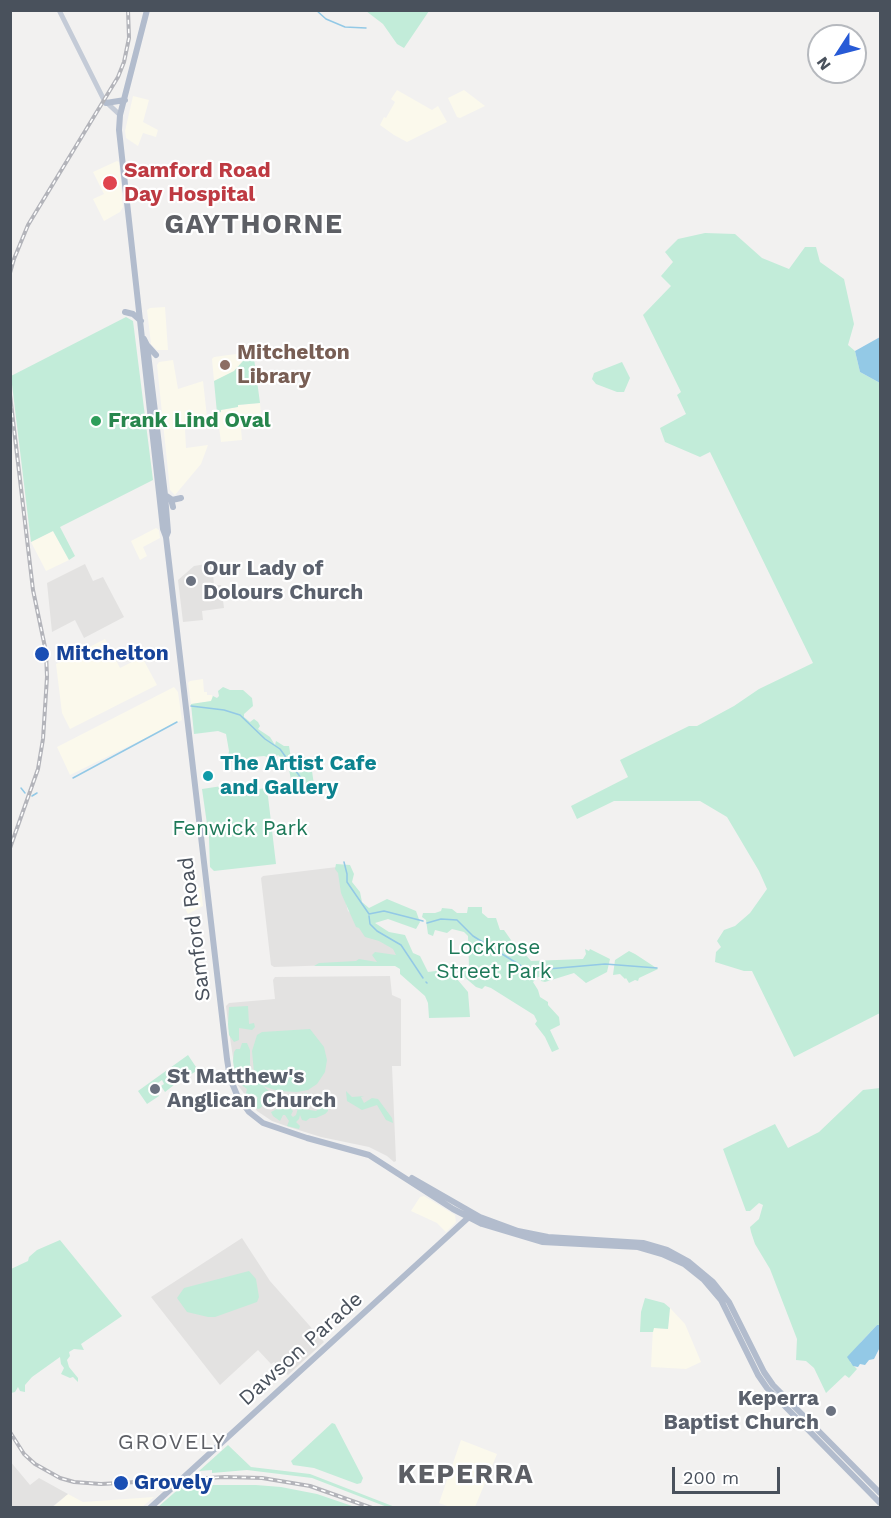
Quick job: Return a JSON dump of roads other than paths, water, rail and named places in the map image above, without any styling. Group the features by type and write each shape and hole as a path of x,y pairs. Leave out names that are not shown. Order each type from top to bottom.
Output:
{"main road":[{"path":"59,10 106,103 120,115"},
{"name":"Samford Road","path":"147,10 120,115 120,136 149,410 227,1059 233,1087 246,1109 266,1125 363,1152 400,1174 408,1176 490,1227 536,1241 645,1248 671,1257 689,1267 709,1284 722,1300 758,1375 767,1388 880,1503"},
{"path":"106,103 125,100"},
{"path":"126,312 133,314 141,321"},
{"name":"Samford Road","path":"143,337 147,345 165,495 168,532 166,537"},
{"path":"147,345 156,355"},
{"path":"165,495 173,503 181,498"},
{"name":"Samford Road","path":"470,1215 543,1236 643,1243 662,1248 689,1262 713,1282 729,1302 764,1372 773,1385 880,1493"},
{"name":"Dawson Parade","path":"150,1508 470,1215"}],"water":[{"path":"880,337 880,383 860,372 855,351"},
{"path":"877,1325 880,1325 880,1347 874,1359 869,1360 865,1365 853,1366 847,1357"}],"waterway":[{"path":"316,10 326,19 345,27 366,28"},
{"path":"191,706 224,710 240,715 265,739 280,749 306,785"},
{"path":"73,778 177,722"},
{"path":"21,788 25,793"},
{"path":"32,796 37,793"},
{"path":"344,862 347,882 369,914 384,911 423,921"},
{"path":"369,916 370,924 377,931 401,945 423,978"},
{"path":"427,923 441,919 457,920 473,936 523,967 536,970 605,964 657,968"}],"railway":[{"path":"10,273 28,225 118,77 129,38 128,10"},
{"path":"10,395 33,590 46,652 47,677 43,739 38,769 10,848"},
{"path":"10,1432 24,1454 35,1464 60,1478 74,1482 101,1484 225,1477 262,1478 310,1486 372,1508"}],"place":[{"name":"Samford Road Day Hospital","path":"110,183"},
{"name":"Mitchelton Library","path":"225,365"},
{"name":"Frank Lind Oval","path":"96,421"},
{"name":"Our Lady of Dolours Church","path":"191,581"},
{"name":"Mitchelton","path":"42,654"},
{"name":"The Artist Cafe and Gallery","path":"208,776"},
{"name":"St Matthew's Anglican Church","path":"155,1089"},
{"name":"Keperra Baptist Church","path":"831,1411"},
{"name":"Grovely","path":"121,1483"}],"district":[{"name":"GAYTHORNE","path":"254,225"},
{"name":"GROVELY","path":"172,1443"},
{"name":"KEPERRA","path":"466,1475"}],"park label":[{"name":"Fenwick Park","path":"240,829"},
{"name":"Lockrose Street Park","path":"494,960"}]}
